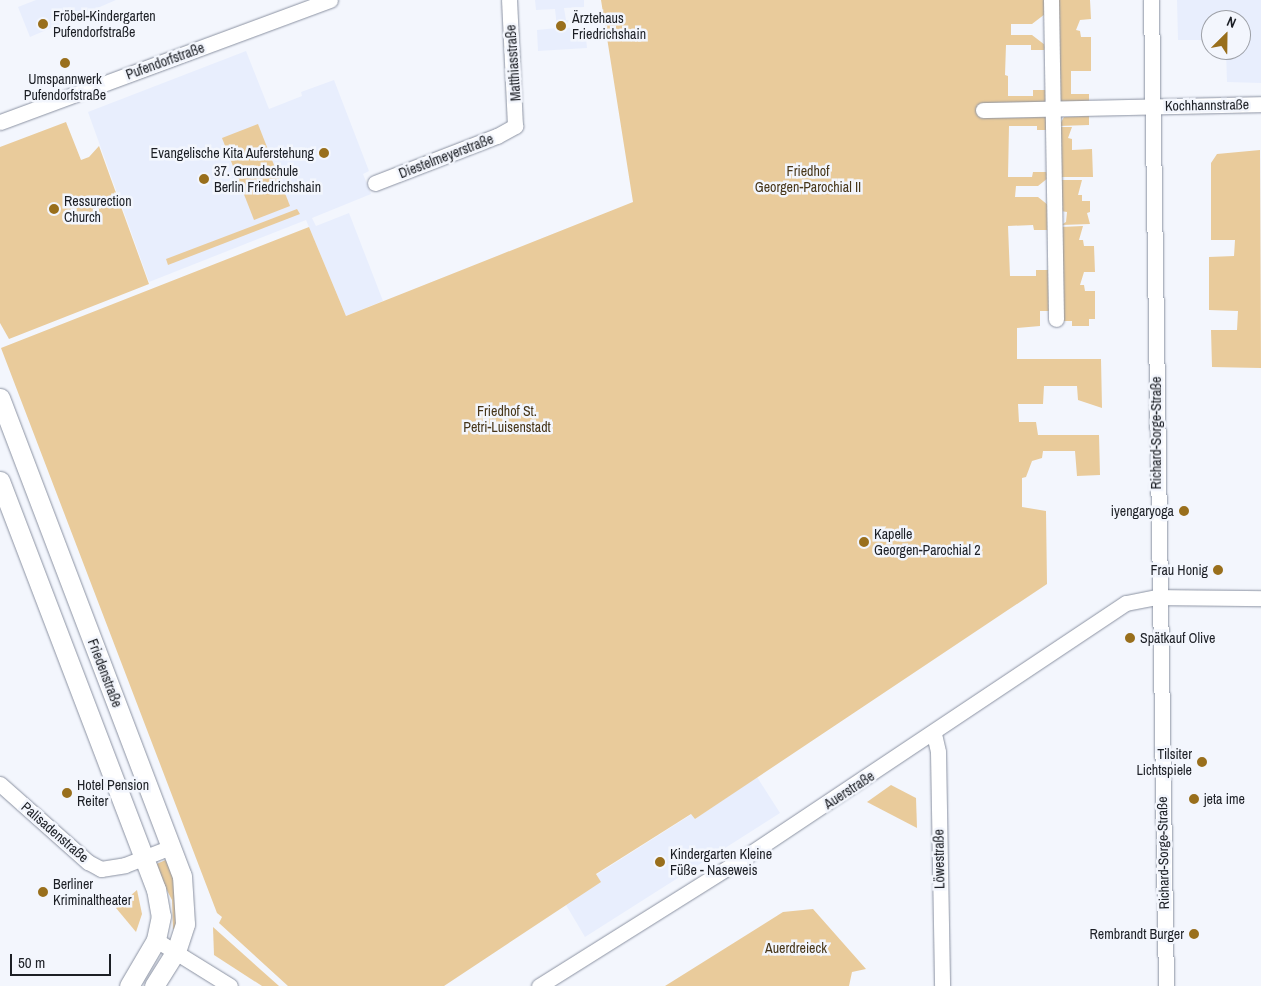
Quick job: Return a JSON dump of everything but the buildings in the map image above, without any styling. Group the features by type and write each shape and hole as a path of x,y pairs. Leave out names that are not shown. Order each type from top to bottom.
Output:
{"street":[{"name":"Pufendorfstraße","path":"0,122 330,0"},
{"name":"Matthiasstraße","path":"509,0 515,126"},
{"path":"1051,0 1056,319"},
{"name":"Richard-Sorge-Straße","path":"1150,0 1153,106 1158,597 1166,986"},
{"name":"Kochhannstraße","path":"983,110 1261,104"},
{"name":"Diestelmeyerstraße","path":"375,183 497,136 515,126"},
{"name":"Friedenstraße","path":"0,398 171,847 185,895 185,924 176,951 154,986"},
{"path":"0,481 144,858 159,902 156,940 129,986"},
{"name":"Auerstraße","path":"539,986 934,734 1126,604 1158,597 1261,598"},
{"name":"Löwestraße","path":"934,734 938,746 942,986"},
{"name":"Palisadenstraße","path":"0,784 88,862 101,869 144,858 171,847"},
{"path":"156,940 230,986"}],"shaded area":[{"name":"Fröbel-Kindergarten Pufendorfstraße","path":"36,0 116,0 30,37 18,7"},
{"name":"Ärztehaus Friedrichshain","path":"535,0 584,0 584,7 564,8 566,20 569,20 565,28 585,27 587,48 538,51 537,30 557,28 555,9 536,10"},
{"path":"1177,0 1261,0 1261,83 1227,82 1226,60 1251,60 1251,10 1201,10 1201,40 1178,40"},
{"name":"37. Grundschule Berlin Friedrichshain","path":"246,51 269,109 302,96 301,92 334,80 369,171 363,174 371,194 312,218 316,226 349,213 383,301 346,316 306,220 149,282 88,112"},
{"name":"Kindergarten Kleine Füße - Naseweis","path":"757,777 780,813 585,937 566,905 600,882 596,875 692,814 695,819"}],"green space":[{"name":"Friedhof Georgen-Parochial II","path":"601,0 1045,0 1045,14 1032,24 1011,24 1011,35 1032,35 1045,45 1046,50 1031,50 1031,45 1006,45 1005,75 1008,76 1008,96 1033,96 1033,90 1046,90 1046,102 983,105 984,118 1047,117 1047,130 1037,130 1037,126 1009,126 1008,177 1032,177 1033,172 1048,172 1048,178 1038,186 1016,186 1015,197 1038,197 1048,205 1049,230 1034,230 1033,225 1008,226 1010,276 1036,276 1036,270 1049,270 1050,311 1040,311 1040,326 1017,328 1017,359 1101,359 1102,408 1078,400 1077,386 1044,386 1043,404 1018,404 1019,422 1036,422 1038,435 1099,435 1100,475 1077,476 1075,451 1043,451 1042,458 1032,461 1026,477 1022,478 1022,507 1046,511 1047,584 695,819 691,814 596,874 601,882 444,986 288,986 219,923 222,917 217,913 1,348 309,227 346,316 633,202"},
{"path":"1057,0 1090,0 1091,19 1080,20 1076,30 1080,31 1081,37 1091,37 1091,71 1071,71 1071,94 1089,94 1089,104 1060,102"},
{"path":"1089,116 1089,125 1059,126 1064,117"},
{"path":"66,122 81,160 89,157 99,146 149,284 9,339 0,323 0,147"},
{"path":"258,124 290,206 254,220 222,138"},
{"path":"1059,127 1072,127 1068,138 1072,139 1072,150 1092,149 1093,177 1060,177"},
{"path":"1260,150 1261,368 1212,367 1211,330 1237,330 1238,311 1209,310 1209,257 1234,256 1235,240 1211,240 1211,163 1217,154"},
{"path":"1060,180 1082,180 1078,195 1082,195 1082,201 1090,201 1090,212 1087,213 1090,224 1061,225 1066,222 1067,212 1061,211"},
{"path":"297,209 300,214 168,265 166,259"},
{"path":"1083,226 1079,240 1083,240 1084,246 1094,246 1095,272 1084,272 1080,285 1084,285 1085,291 1095,291 1095,319 1089,319 1089,326 1072,326 1072,321 1063,321 1061,227"},
{"path":"891,785 916,798 917,828 867,802"},
{"path":"168,859 174,871 177,929 173,929 172,900 154,865"},
{"path":"137,890 142,914 136,932 116,908"},
{"name":"Auerdreieck","path":"813,909 866,969 852,972 849,986 665,986 783,912"},
{"path":"213,927 279,986 262,986 214,955"}],"place":[{"name":"Fröbel-Kindergarten Pufendorfstraße","path":"43,24"},
{"name":"Ärztehaus Friedrichshain","path":"561,26"},
{"name":"Umspannwerk Pufendorfstraße","path":"65,63"},
{"name":"Evangelische Kita Auferstehung","path":"324,153"},
{"name":"37. Grundschule Berlin Friedrichshain","path":"204,179"},
{"name":"Ressurection Church","path":"54,209"},
{"name":"iyengaryoga","path":"1184,511"},
{"name":"Kapelle Georgen-Parochial 2","path":"864,542"},
{"name":"Frau Honig","path":"1218,570"},
{"name":"Spätkauf Olive","path":"1130,638"},
{"name":"Tilsiter Lichtspiele","path":"1202,762"},
{"name":"Hotel Pension Reiter","path":"67,793"},
{"name":"jeta ime","path":"1194,799"},
{"name":"Kindergarten Kleine Füße - Naseweis","path":"660,862"},
{"name":"Berliner Kriminaltheater","path":"43,892"},
{"name":"Rembrandt Burger","path":"1194,934"}],"park label":[{"name":"Friedhof St. Petri-Luisenstadt","path":"507,420"}]}
